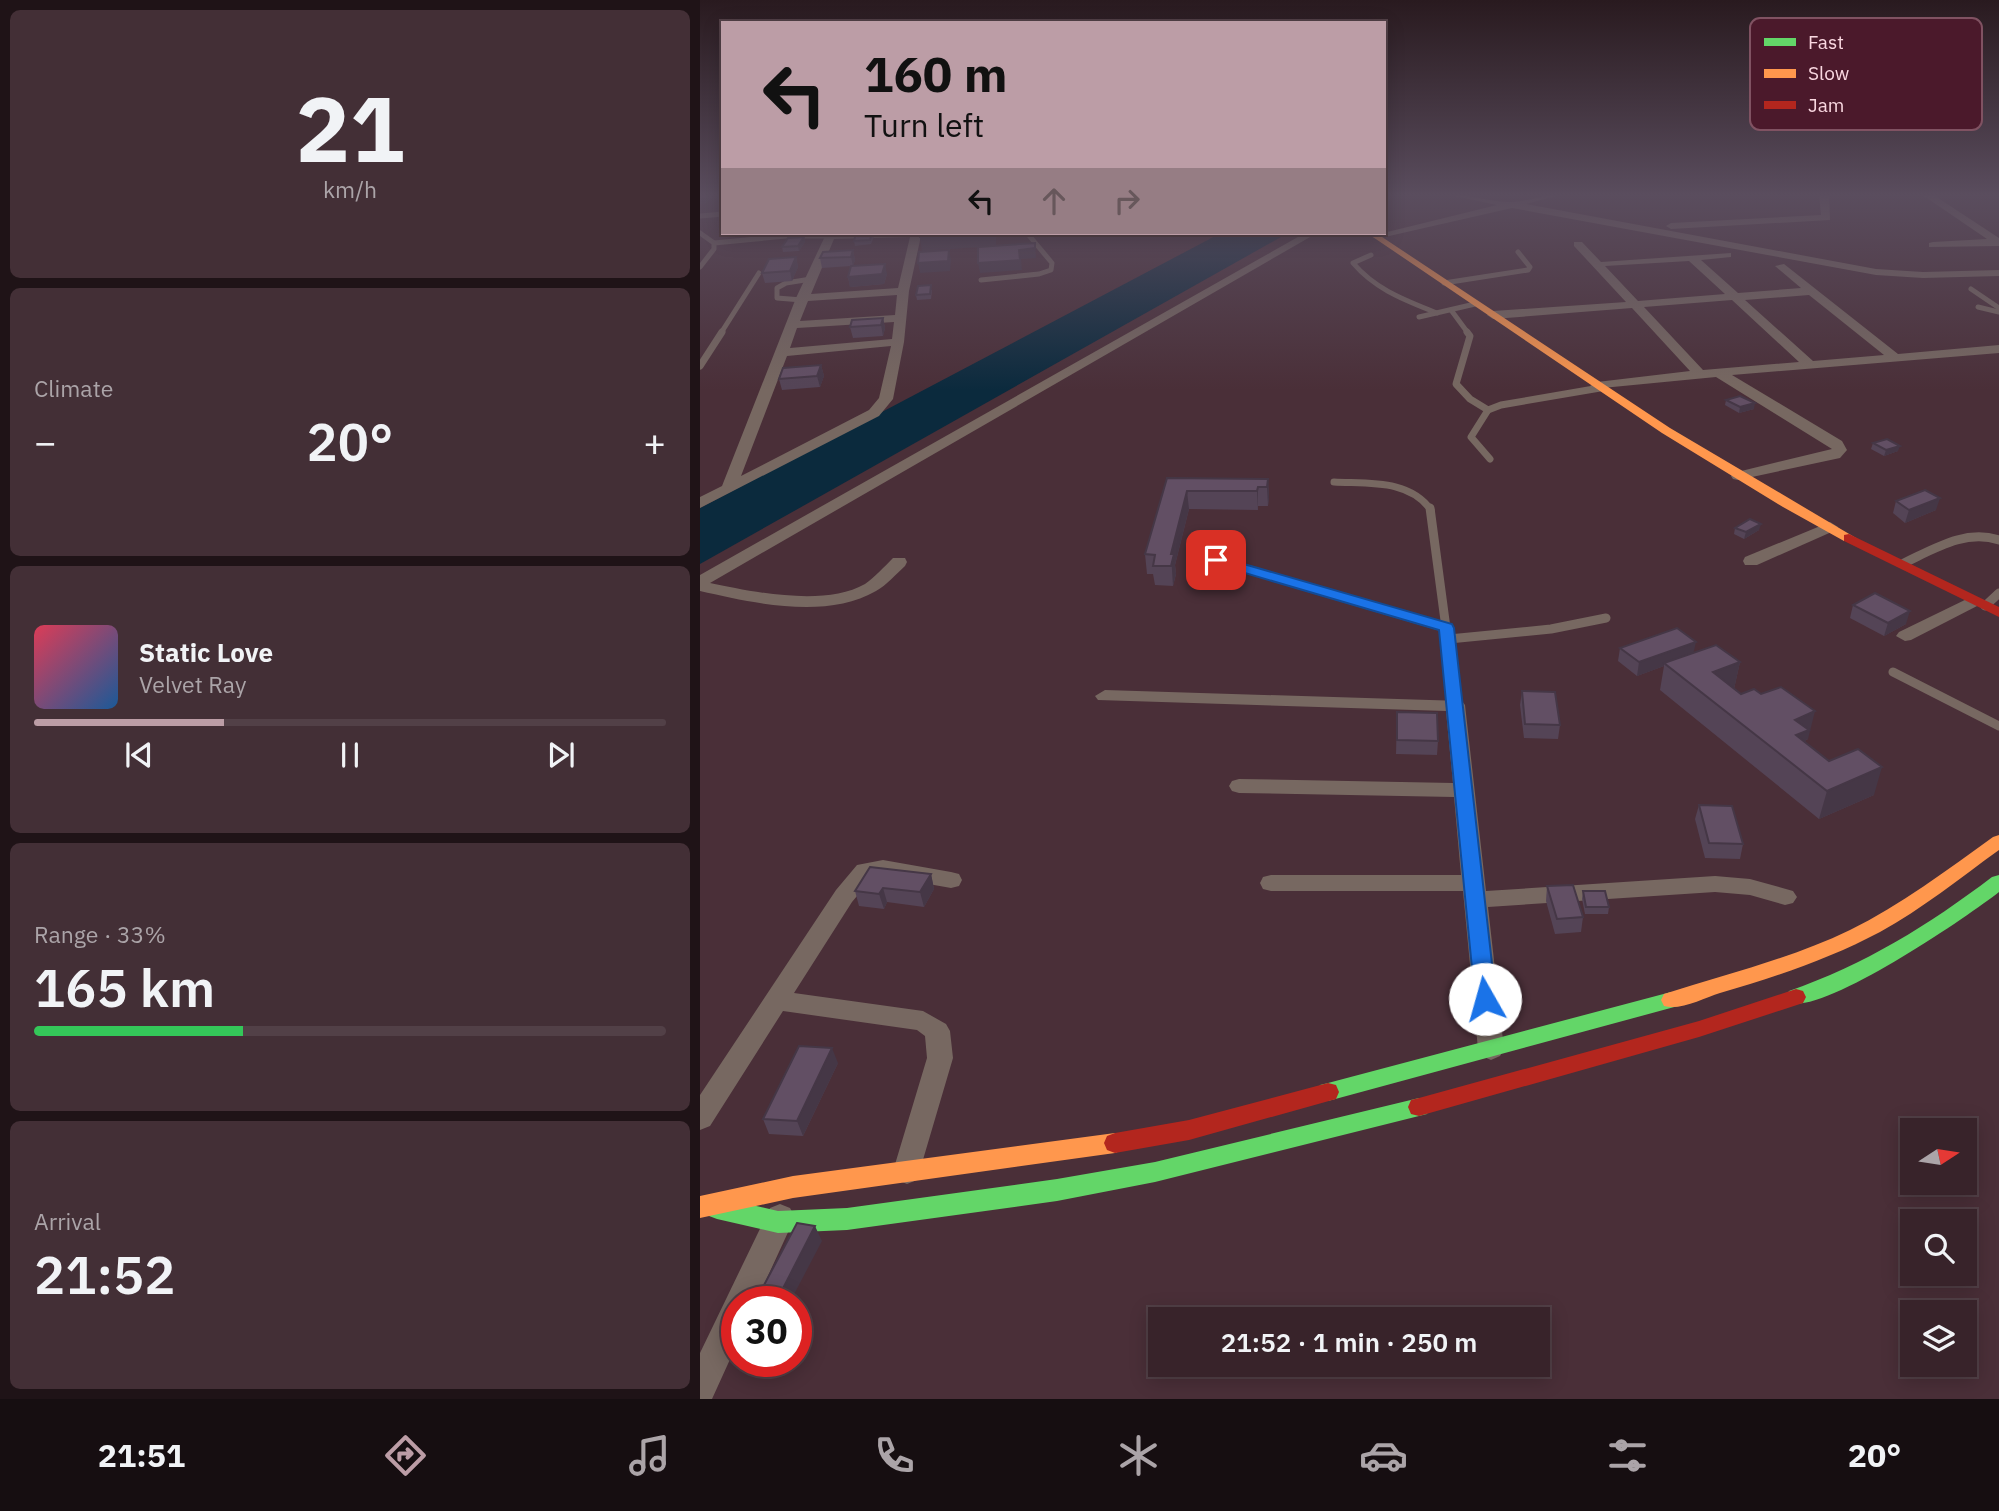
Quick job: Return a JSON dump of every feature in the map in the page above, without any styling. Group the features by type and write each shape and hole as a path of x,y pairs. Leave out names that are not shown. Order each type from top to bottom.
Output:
{"street":[{"path":"729,488 820,259"},
{"path":"700,503 881,406 886,398 898,342 903,291 910,259"},
{"path":"700,584 1266,259"},
{"path":"1410,259 1599,387 1738,475 1900,565 1986,606"},
{"path":"1592,259 1700,374"},
{"path":"1605,263 1670,259"},
{"path":"1693,259 1810,365"},
{"path":"1809,259 1876,272 1923,275 1999,273"},
{"path":"1780,266 1896,358"},
{"path":"802,299 903,291"},
{"path":"1493,315 1633,302 1812,291"},
{"path":"793,325 901,318"},
{"path":"784,352 898,342"},
{"path":"1599,387 1718,372 1999,349"},
{"path":"1718,372 1836,444 1840,450 1835,455 1738,475"},
{"path":"1751,561 1830,527"},
{"path":"700,584 742,596 792,600 845,596 870,588 899,562"},
{"path":"1905,636 1986,606"},
{"path":"1105,696 1455,705 1491,1049"},
{"path":"1239,786 1464,790"},
{"path":"706,1206 793,1187 1087,1148 1189,1130 1675,999 1790,961 1856,935 1907,906 1999,842"},
{"path":"700,1118 844,896 865,871 883,868 951,880"},
{"path":"706,1206 778,1222 847,1219 1057,1190 1155,1172 1271,1145 1499,1086 1699,1029 1821,989 1889,956 1957,915 1999,882"},
{"path":"1271,883 1473,891 1715,884 1750,887 1784,897"},
{"path":"775,1000 923,1021 937,1031 940,1058 908,1171"},
{"path":"748,1286 793,1187"},
{"path":"700,1388 721,1344"}],"lane":[{"path":"981,280 1039,274 1051,270 1052,263 1049,259"},
{"path":"1358,259 1353,264 1366,280 1382,290 1437,313"},
{"path":"1444,283 1528,270 1530,267 1524,259"},
{"path":"700,366 759,273"},
{"path":"802,299 777,298 777,288 786,283 811,279"},
{"path":"1971,289 1999,310"},
{"path":"1419,317 1475,303"},
{"path":"1978,307 1999,310"},
{"path":"1451,310 1470,336 1469,345 1454,380 1455,387 1488,410"},
{"path":"1490,459 1471,437 1488,410 1513,401 1599,387"},
{"path":"1334,482 1402,488 1426,499 1431,510 1449,639 1455,705"},
{"path":"1900,565 1969,536 1986,535 1999,540"},
{"path":"1216,560 1446,628"},
{"path":"1986,606 1999,593"},
{"path":"1449,639 1551,629 1606,618"},
{"path":"1893,672 1999,726"}],"water":[{"path":"1171,259 1241,259 700,564 700,508"}],"building":[{"path":"769,259 795,259 790,271 762,273"},
{"path":"918,259 948,259 948,261 918,263"},
{"path":"978,259 1020,260 978,263"},
{"path":"885,264 882,274 848,277 851,266"},
{"path":"931,285 930,294 916,295 918,286"},
{"path":"883,318 881,325 850,327 852,320"},
{"path":"821,365 817,376 779,379 783,368"},
{"path":"1740,396 1755,403 1740,407 1726,400"},
{"path":"1887,439 1900,446 1886,450 1873,443"},
{"path":"1167,478 1268,479 1267,487 1258,487 1257,491 1187,491 1171,554 1174,554 1171,566 1153,566 1155,555 1145,554"},
{"path":"1925,490 1940,498 1909,510 1896,501"},
{"path":"1750,519 1761,524 1746,532 1735,528"},
{"path":"1875,593 1910,611 1888,623 1853,605"},
{"path":"1677,628 1696,642 1639,662 1620,648"},
{"path":"1716,645 1740,662 1713,672 1741,694 1754,689 1761,694 1781,687 1815,711 1795,720 1809,730 1796,735 1829,761 1858,749 1882,767 1827,791 1664,663"},
{"path":"1522,691 1555,692 1560,725 1525,724"},
{"path":"1397,712 1437,713 1438,741 1397,740"},
{"path":"1699,805 1732,806 1743,844 1709,843"},
{"path":"870,867 931,874 920,892 883,888 879,894 855,891"},
{"path":"1573,885 1583,917 1557,919 1547,886"},
{"path":"1583,891 1605,891 1609,907 1586,907"},
{"path":"799,1046 832,1048 797,1121 763,1119"},
{"path":"797,1223 815,1226 784,1286 764,1286"}],"traffic: fast":[{"path":"1796,997 1877,963 1952,917 1999,882"},
{"path":"1328,1092 1671,1000"},
{"path":"717,1208 778,1222 847,1219 1057,1190 1155,1172 1419,1107"}],"traffic: slow":[{"path":"1410,259 1666,430 1726,468 1849,538"},
{"path":"1671,1000 1789,963 1857,935 1912,903 1999,841"},
{"path":"700,1207 793,1187 1115,1143"}],"traffic: jam":[{"path":"1849,538 1999,613"},
{"path":"1419,1107 1699,1029 1796,997"},
{"path":"1115,1143 1189,1130 1328,1092"}],"route":[{"path":"1216,560 1446,628 1485,999"}]}
